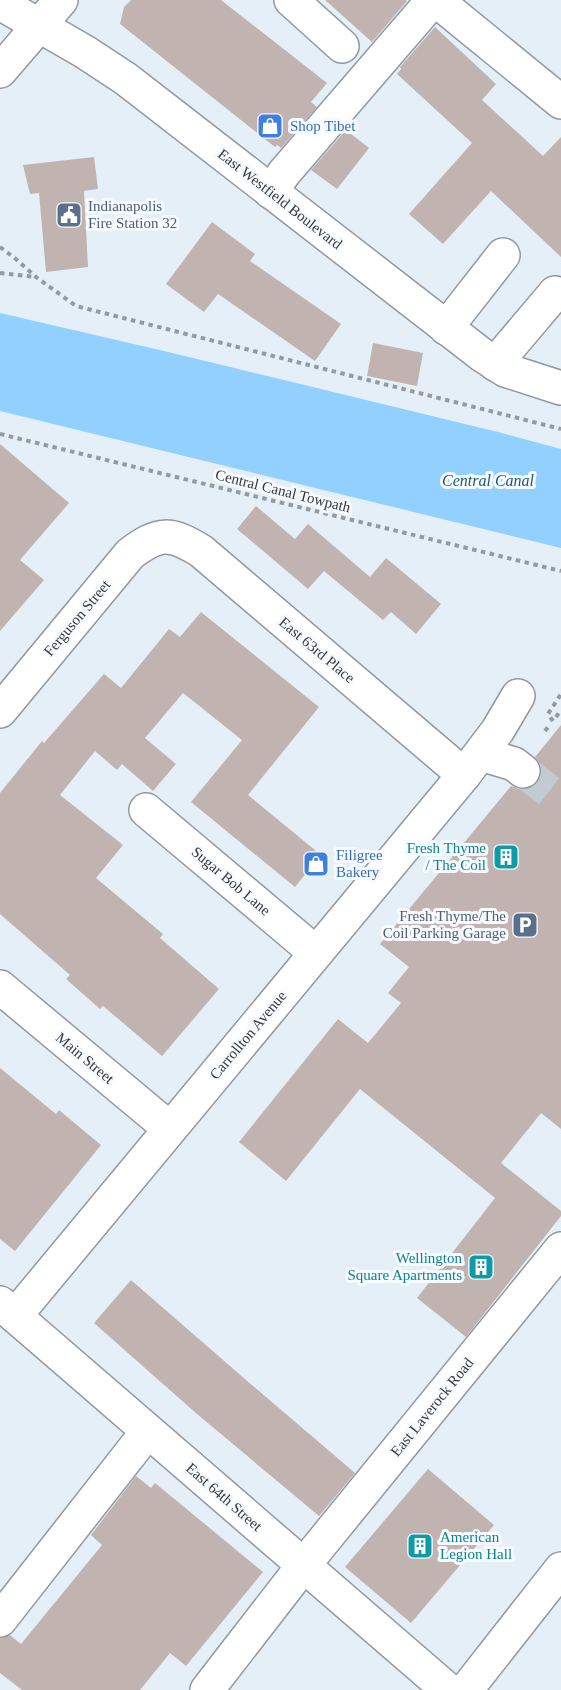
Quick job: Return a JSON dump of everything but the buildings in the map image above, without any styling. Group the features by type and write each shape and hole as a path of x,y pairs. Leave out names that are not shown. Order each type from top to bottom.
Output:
{"street":[{"path":"0,71 61,0"},
{"path":"291,0 342,46"},
{"path":"271,192 284,173 435,0 561,102"},
{"name":"East Westfield Boulevard","path":"0,3 85,52 126,79 495,364 505,370 561,388"},
{"path":"446,328 503,255"},
{"path":"495,364 555,293"},
{"name":"Ferguson Street","path":"6,690 130,554 145,543 164,536"},
{"name":"East 63rd Place","path":"164,536 183,540 201,551 472,764"},
{"name":"Carrollton Avenue","path":"7,1310 169,1128 316,953 472,764 498,730 518,696"},
{"path":"472,764 514,764 523,771"},
{"name":"Sugar Bob Lane","path":"146,810 316,953"},
{"name":"Main Street","path":"0,987 169,1128"},
{"name":"East Laverock Road","path":"207,1690 303,1566 561,1249"},
{"name":"East 64th Street","path":"7,1310 303,1566 340,1615 448,1690"},
{"path":"0,1620 148,1431"},
{"path":"466,1690 561,1569"}],"path":[{"path":"0,247 76,306 561,429"},
{"path":"0,273 36,277"},
{"name":"Central Canal Towpath","path":"0,435 561,571"},
{"path":"561,694 548,714 554,719 561,710"},
{"path":"545,731 549,726"}],"water":[{"name":"Central Canal","path":"0,313 561,449 561,548 0,411"}],"tunnel":[{"path":"523,771 561,800"}],"place":[{"name":"Shop Tibet","path":"270,126"},
{"name":"Indianapolis Fire Station 32","path":"69,215"},
{"name":"Fresh Thyme / The Coil","path":"506,857"},
{"name":"Filigree Bakery","path":"316,864"},
{"name":"Fresh Thyme/The Coil Parking Garage","path":"525,925"},
{"name":"Wellington Square Apartments","path":"481,1267"},
{"name":"American Legion Hall","path":"420,1546"}]}
